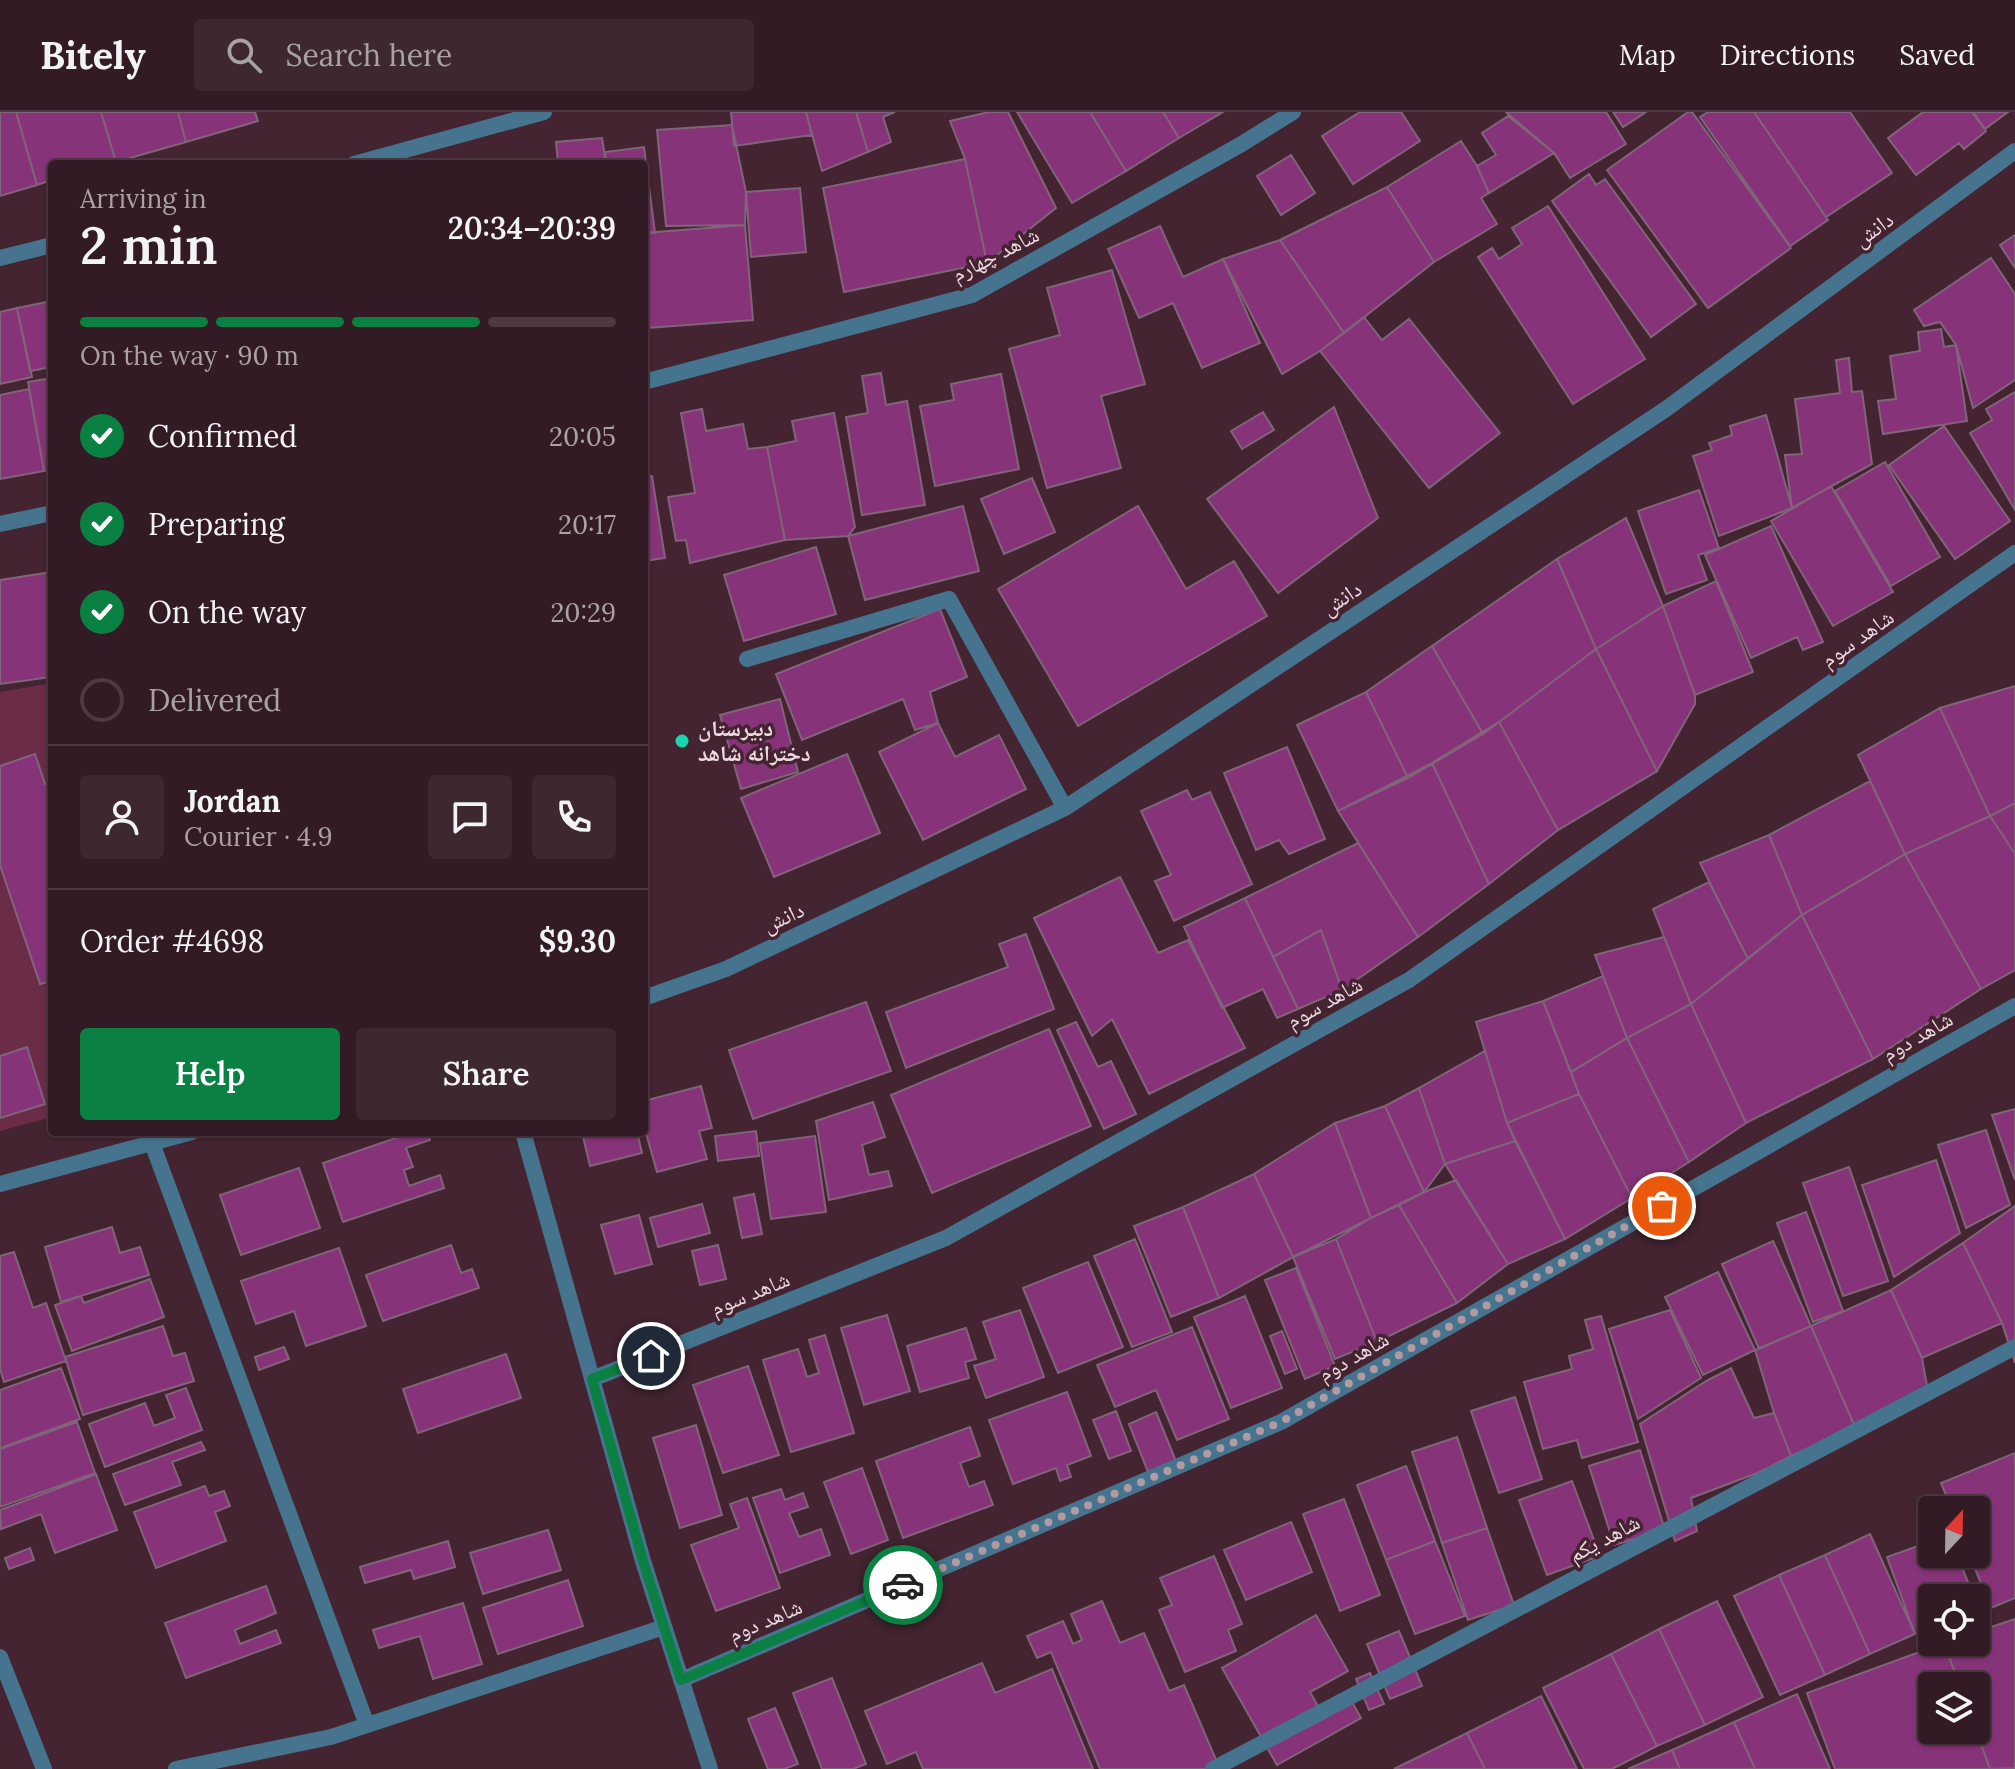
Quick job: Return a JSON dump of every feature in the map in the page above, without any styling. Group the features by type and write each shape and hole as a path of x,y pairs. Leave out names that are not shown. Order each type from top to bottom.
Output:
{"street":[{"path":"369,160 544,112"},
{"name":"شاهد چهارم","path":"648,381 972,295 1240,145 1293,112"},
{"name":"دانش","path":"648,997 726,969 1065,808 1666,409 2015,151"},
{"path":"0,258 48,246"},
{"path":"0,524 48,514"},
{"name":"شاهد سوم","path":"592,1379 946,1238 1409,980 2015,553"},
{"path":"747,659 949,599 1065,808"},
{"name":"شاهد دوم","path":"681,1680 1281,1422 2015,1006"},
{"path":"0,1184 177,1136"},
{"path":"524,1136 643,1561 710,1769"},
{"path":"152,1143 367,1725"},
{"name":"شاهد یکم","path":"1213,1769 2015,1347"},
{"path":"176,1769 331,1737 664,1627"},
{"path":"0,1657 44,1769"}],"shaded area":[{"path":"48,684 48,1118 0,1131 0,692"}],"building":[{"path":"0,112 16,112 37,185 0,196"},
{"path":"16,112 101,112 115,160 48,160 48,181 37,185"},
{"path":"101,112 178,112 186,142 115,160"},
{"path":"178,112 255,112 258,121 186,142"},
{"path":"731,112 806,112 812,135 734,146"},
{"path":"806,112 856,112 868,152 822,171"},
{"path":"856,112 895,112 883,117 891,142 868,152"},
{"path":"989,112 1008,112 1056,208 987,263 965,159 950,121"},
{"path":"1017,112 1090,112 1126,171 1072,203"},
{"path":"1090,112 1163,112 1179,138 1126,171"},
{"path":"1163,112 1223,112 1179,138"},
{"path":"1360,112 1401,112 1420,141 1353,184 1322,136"},
{"path":"1506,112 1606,112 1626,144 1570,178 1554,153"},
{"path":"1613,112 1646,112 1623,127"},
{"path":"1692,112 1791,248 1708,308 1607,170"},
{"path":"1708,112 1754,112 1828,220 1790,246 1700,117"},
{"path":"1754,112 1850,112 1892,173 1826,217"},
{"path":"1923,112 1972,112 1986,131 1964,149 1959,143 1916,175 1888,138"},
{"path":"1973,112 2008,112 1985,129"},
{"path":"1508,116 1554,153 1489,193 1477,166 1496,155 1482,133"},
{"path":"732,125 746,192 745,225 666,226 657,130"},
{"path":"602,138 605,160 558,160 556,142"},
{"path":"1461,141 1489,193 1481,198 1497,224 1434,262 1387,187"},
{"path":"644,147 646,160 606,160 605,152"},
{"path":"1291,155 1315,193 1281,215 1257,176"},
{"path":"965,159 987,263 844,292 823,188"},
{"path":"1589,174 1596,185 1605,179 1696,304 1651,337 1552,201"},
{"path":"648,178 655,233 648,233"},
{"path":"1387,187 1434,262 1344,333 1280,240"},
{"path":"800,188 806,252 751,257 746,192"},
{"path":"1548,206 1645,359 1573,404 1478,257 1492,248 1499,259 1522,244 1512,228"},
{"path":"745,225 753,320 648,328 648,233"},
{"path":"1160,226 1183,277 1223,259 1260,343 1202,368 1173,303 1139,318 1108,249"},
{"path":"2015,235 2015,268 2000,245"},
{"path":"1280,240 1344,333 1282,374 1223,259"},
{"path":"1991,258 2015,294 2015,380 1973,408 1956,345 1940,322 1924,326 1914,310"},
{"path":"1112,270 1145,384 1101,396 1121,468 1047,488 1009,349 1060,335 1047,288"},
{"path":"48,302 48,368 30,371 17,308"},
{"path":"17,308 32,377 0,384 0,312"},
{"path":"1364,317 1382,340 1409,319 1500,433 1429,488 1320,351"},
{"path":"1941,329 1944,347 1956,345 1967,421 1883,434 1878,401 1896,399 1890,356 1920,351 1918,332"},
{"path":"1849,358 1852,392 1862,391 1872,464 1792,508 1785,455 1802,454 1795,399 1840,393 1836,360"},
{"path":"881,373 886,405 907,401 925,505 862,515 846,417 868,413 862,376"},
{"path":"1001,374 1019,469 935,486 920,406 954,400 951,384"},
{"path":"48,379 48,470 44,471 28,382"},
{"path":"29,389 44,471 0,479 0,395"},
{"path":"2015,392 2015,510 1970,433 1992,420 1986,409"},
{"path":"1334,407 1378,518 1278,593 1207,499"},
{"path":"702,409 706,431 743,424 748,449 767,447 785,540 690,563 686,540 676,541 668,497 695,493 681,413"},
{"path":"1263,412 1274,430 1242,449 1231,431"},
{"path":"834,413 855,527 848,536 785,540 767,447 796,441 792,421"},
{"path":"1766,415 1792,508 1719,536 1693,456 1712,450 1709,443 1732,435 1730,426"},
{"path":"1944,426 2010,521 1955,559 1889,465"},
{"path":"1885,462 1940,557 1891,586 1835,491"},
{"path":"648,476 652,476 665,558 648,560"},
{"path":"1032,478 1055,532 1004,554 981,499"},
{"path":"1831,486 1893,592 1833,626 1771,521"},
{"path":"1699,490 1719,548 1698,555 1707,580 1666,594 1638,511"},
{"path":"963,506 979,571 865,600 848,536"},
{"path":"1138,506 1186,589 1234,561 1267,616 1078,726 998,589"},
{"path":"1626,518 1663,606 1596,649 1557,559"},
{"path":"1771,526 1823,642 1803,650 1797,637 1751,658 1705,555"},
{"path":"816,547 836,614 744,641 724,575"},
{"path":"1557,559 1596,649 1483,734 1432,646"},
{"path":"48,573 48,678 0,684 0,580"},
{"path":"1716,581 1753,672 1695,695 1663,606"},
{"path":"1663,606 1695,695 1695,704 1657,771 1596,649"},
{"path":"940,609 967,677 930,692 938,723 915,730 903,699 802,740 776,674"},
{"path":"1432,646 1483,734 1408,778 1366,692"},
{"path":"1596,649 1657,771 1558,830 1499,722"},
{"path":"2015,686 2015,803 1990,816 1940,708"},
{"path":"1366,692 1408,778 1338,811 1297,725"},
{"path":"780,699 798,772 741,789 720,715"},
{"path":"1940,708 1990,816 1905,854 1858,755"},
{"path":"1499,722 1558,830 1489,884 1432,763"},
{"path":"938,723 955,757 999,735 1026,789 923,840 879,752"},
{"path":"1287,747 1325,839 1289,854 1279,840 1256,850 1224,773"},
{"path":"35,754 45,784 48,783 48,982 40,984 0,865 0,766"},
{"path":"847,754 880,833 774,877 741,798"},
{"path":"1432,763 1489,884 1418,937 1338,811"},
{"path":"1870,781 1905,854 1802,915 1769,835"},
{"path":"1187,790 1192,800 1210,792 1252,884 1174,921 1155,881 1171,875 1141,811"},
{"path":"2015,803 2015,854 1990,816"},
{"path":"1990,816 2015,854 2015,970 1981,989 1905,854"},
{"path":"1769,835 1802,915 1748,959 1700,863"},
{"path":"1358,843 1418,937 1342,990 1321,930 1273,957 1245,898"},
{"path":"1905,854 1981,989 1873,1059 1802,915"},
{"path":"1120,877 1158,953 1188,940 1245,1048 1149,1094 1112,1019 1092,1036 1034,918"},
{"path":"1709,882 1748,959 1691,1004 1653,909"},
{"path":"1245,898 1298,1009 1277,1018 1263,989 1222,1008 1184,927"},
{"path":"1802,915 1873,1059 1746,1123 1691,1004"},
{"path":"1321,930 1342,990 1298,1009 1273,957"},
{"path":"1026,934 1054,1009 906,1068 886,1012 1008,967 999,944"},
{"path":"1664,937 1691,1004 1627,1038 1595,955"},
{"path":"1603,976 1627,1038 1571,1072 1543,1001"},
{"path":"1543,1001 1579,1094 1507,1123 1476,1022"},
{"path":"866,1002 891,1071 753,1119 729,1050"},
{"path":"1691,1004 1746,1123 1689,1162 1627,1038"},
{"path":"1076,1022 1098,1067 1111,1061 1136,1114 1104,1129 1057,1030"},
{"path":"1049,1029 1091,1126 932,1193 891,1095"},
{"path":"1627,1038 1689,1162 1632,1198 1571,1072"},
{"path":"27,1047 45,1104 0,1118 0,1056"},
{"path":"1485,1051 1515,1141 1445,1164 1419,1088"},
{"path":"701,1086 712,1128 699,1131 707,1159 657,1172 647,1136 648,1100"},
{"path":"1419,1088 1445,1164 1424,1192 1385,1106"},
{"path":"1579,1094 1632,1198 1565,1239 1507,1123"},
{"path":"873,1102 885,1137 862,1145 869,1175 888,1171 892,1186 829,1200 816,1121"},
{"path":"1385,1106 1424,1192 1371,1218 1335,1123"},
{"path":"2015,1109 2015,1180 1992,1115"},
{"path":"1335,1123 1371,1218 1293,1257 1254,1174"},
{"path":"1986,1130 2010,1205 1966,1228 1938,1145"},
{"path":"756,1131 759,1156 718,1161 715,1136"},
{"path":"401,1136 428,1136 430,1140 406,1148 413,1167 404,1170 409,1186 440,1175 444,1188 343,1222 323,1163"},
{"path":"583,1136 638,1136 642,1153 590,1166"},
{"path":"815,1136 826,1212 771,1219 760,1143"},
{"path":"1515,1141 1565,1239 1508,1264 1445,1164"},
{"path":"1936,1160 1960,1233 1894,1277 1862,1185"},
{"path":"1849,1167 1888,1281 1843,1296 1803,1183"},
{"path":"299,1168 320,1228 241,1255 220,1195"},
{"path":"1254,1174 1293,1257 1219,1298 1183,1207"},
{"path":"1456,1180 1508,1264 1457,1303 1399,1205"},
{"path":"754,1194 762,1234 742,1238 734,1198"},
{"path":"702,1204 710,1233 658,1247 650,1218"},
{"path":"1399,1205 1457,1303 1377,1342 1336,1239"},
{"path":"2015,1206 2015,1363 2002,1323 1963,1243"},
{"path":"1183,1207 1219,1298 1171,1317 1134,1226"},
{"path":"1806,1212 1843,1311 1813,1322 1777,1223"},
{"path":"639,1215 652,1264 615,1274 601,1225"},
{"path":"112,1227 120,1253 140,1247 149,1275 61,1302 45,1247"},
{"path":"1135,1239 1172,1332 1132,1347 1094,1256"},
{"path":"1336,1239 1377,1342 1335,1359 1293,1257"},
{"path":"1773,1241 1811,1326 1759,1349 1722,1264"},
{"path":"1963,1243 2002,1323 1922,1358 1891,1290"},
{"path":"451,1245 461,1273 472,1269 479,1288 383,1321 366,1275"},
{"path":"718,1245 726,1279 700,1285 692,1251"},
{"path":"339,1248 366,1326 306,1346 294,1311 256,1324 241,1281"},
{"path":"14,1252 33,1308 46,1303 66,1361 4,1382 0,1369 0,1256"},
{"path":"1088,1262 1123,1347 1058,1373 1023,1288"},
{"path":"1296,1268 1335,1366 1305,1379 1265,1280"},
{"path":"1718,1272 1755,1350 1703,1375 1665,1297"},
{"path":"150,1279 164,1317 72,1351 55,1305 81,1296 84,1303"},
{"path":"1891,1290 1922,1358 1929,1397 1855,1427 1811,1326"},
{"path":"1245,1296 1282,1388 1231,1408 1194,1317"},
{"path":"1020,1310 1044,1377 986,1398 974,1366 996,1359 983,1322"},
{"path":"1670,1310 1701,1378 1638,1419 1609,1329"},
{"path":"887,1315 910,1391 864,1405 841,1328"},
{"path":"1601,1316 1638,1442 1582,1458 1577,1440 1543,1449 1524,1382 1572,1369 1569,1356 1593,1349 1585,1320"},
{"path":"163,1326 173,1356 185,1353 194,1381 83,1415 65,1357"},
{"path":"1811,1326 1855,1427 1791,1456 1755,1350"},
{"path":"1192,1327 1229,1419 1177,1440 1156,1390 1115,1407 1097,1365"},
{"path":"966,1328 976,1359 965,1362 969,1378 920,1392 907,1346"},
{"path":"1282,1331 1297,1369 1285,1374 1270,1336"},
{"path":"825,1335 854,1433 791,1452 763,1360 798,1349 807,1377 819,1373 809,1340"},
{"path":"284,1347 289,1359 259,1370 255,1357"},
{"path":"506,1354 521,1398 418,1433 403,1389"},
{"path":"748,1366 779,1455 723,1473 693,1385"},
{"path":"61,1368 80,1419 0,1448 0,1390"},
{"path":"1731,1368 1754,1418 1774,1413 1791,1456 1760,1472 1691,1498 1697,1531 1675,1541 1640,1424"},
{"path":"186,1388 202,1430 105,1467 89,1424 145,1403 154,1426 175,1418 166,1395"},
{"path":"1067,1392 1091,1456 1067,1465 1071,1477 1060,1481 1056,1468 1013,1484 989,1420"},
{"path":"1515,1397 1542,1479 1499,1493 1471,1411"},
{"path":"1116,1411 1131,1451 1109,1459 1093,1420"},
{"path":"1156,1412 1178,1466 1150,1477 1129,1424"},
{"path":"77,1422 95,1473 0,1507 0,1449"},
{"path":"696,1425 722,1515 680,1528 653,1438"},
{"path":"970,1427 980,1456 960,1463 969,1487 984,1481 993,1505 903,1538 876,1461"},
{"path":"1457,1437 1487,1528 1442,1543 1412,1452"},
{"path":"201,1442 205,1450 172,1462 181,1485 125,1505 113,1474"},
{"path":"1640,1450 1665,1530 1614,1545 1589,1466"},
{"path":"2015,1453 2015,1598 1991,1608 1990,1584 1981,1584 1975,1568 1990,1568 1990,1496 1946,1496 1941,1483"},
{"path":"1406,1466 1435,1541 1386,1560 1357,1485"},
{"path":"862,1468 888,1540 851,1554 824,1482"},
{"path":"96,1474 117,1530 55,1553 41,1514 1,1529 0,1510"},
{"path":"1572,1481 1600,1556 1547,1575 1519,1500"},
{"path":"205,1486 209,1496 224,1491 230,1506 215,1512 226,1541 156,1568 134,1512"},
{"path":"781,1489 785,1500 803,1493 808,1507 789,1513 799,1537 821,1529 830,1555 780,1573 753,1498"},
{"path":"747,1498 780,1588 716,1611 691,1545 739,1528 730,1504"},
{"path":"1344,1499 1380,1595 1340,1611 1303,1514"},
{"path":"1291,1522 1312,1572 1246,1600 1224,1550"},
{"path":"1487,1528 1514,1605 1468,1620 1442,1543"},
{"path":"548,1530 561,1570 483,1594 470,1553"},
{"path":"1870,1534 1915,1634 1870,1654 1825,1555"},
{"path":"448,1541 455,1567 414,1579 411,1570 365,1583 360,1567"},
{"path":"1435,1541 1465,1616 1415,1634 1386,1560"},
{"path":"1918,1546 1918,1568 1962,1568 1969,1584 1918,1584 1918,1633 1915,1634 1887,1557"},
{"path":"30,1548 34,1560 9,1569 5,1558"},
{"path":"1825,1555 1870,1654 1825,1675 1779,1575"},
{"path":"1214,1556 1242,1624 1228,1630 1236,1651 1185,1672 1159,1610 1172,1605 1160,1578"},
{"path":"1779,1575 1825,1675 1780,1695 1734,1596"},
{"path":"568,1580 583,1626 498,1654 483,1608"},
{"path":"266,1586 276,1613 235,1630 240,1644 276,1630 281,1643 186,1678 165,1623"},
{"path":"1102,1601 1120,1643 1144,1633 1169,1691 1184,1685 1220,1769 1100,1769 1051,1652 1037,1658 1027,1636 1063,1621 1073,1644 1082,1640 1071,1614"},
{"path":"1717,1601 1763,1697 1705,1725 1659,1629"},
{"path":"463,1603 482,1664 433,1679 420,1636 379,1648 373,1630"},
{"path":"1316,1615 1348,1671 1310,1692 1319,1708 1347,1693 1361,1718 1277,1765 1222,1668"},
{"path":"2015,1619 2015,1768 1990,1769 1981,1744 1990,1744 1990,1672 1955,1672 1949,1656 1990,1656 1990,1627"},
{"path":"1659,1629 1705,1725 1657,1746 1611,1654"},
{"path":"1399,1631 1422,1686 1390,1699 1367,1644"},
{"path":"1918,1652 1918,1656 1949,1656 1955,1672 1918,1672 1918,1744 1981,1744 1990,1769 1835,1769 1807,1693"},
{"path":"1611,1654 1657,1746 1612,1769 1584,1769 1543,1688"},
{"path":"982,1663 995,1693 1052,1669 1093,1769 923,1769 916,1752 887,1764 865,1711"},
{"path":"1370,1673 1384,1704 1369,1710 1356,1679"},
{"path":"832,1678 866,1764 853,1769 822,1769 793,1693"},
{"path":"1797,1694 1830,1769 1755,1769 1734,1722"},
{"path":"1541,1696 1577,1769 1485,1769 1467,1733"},
{"path":"775,1708 798,1764 784,1769 768,1769 748,1719"},
{"path":"1734,1722 1755,1769 1680,1769 1672,1750"},
{"path":"1467,1733 1485,1769 1394,1769"},
{"path":"1672,1750 1680,1769 1628,1769"}],"way so far":[{"path":"903,1585 1281,1422 1662,1206"}],"place":[{"name":"دبیرستان دخترانه شاهد","path":"682,741"}],"route":[{"path":"651,1356 592,1379 643,1561 681,1680 903,1585"}]}
